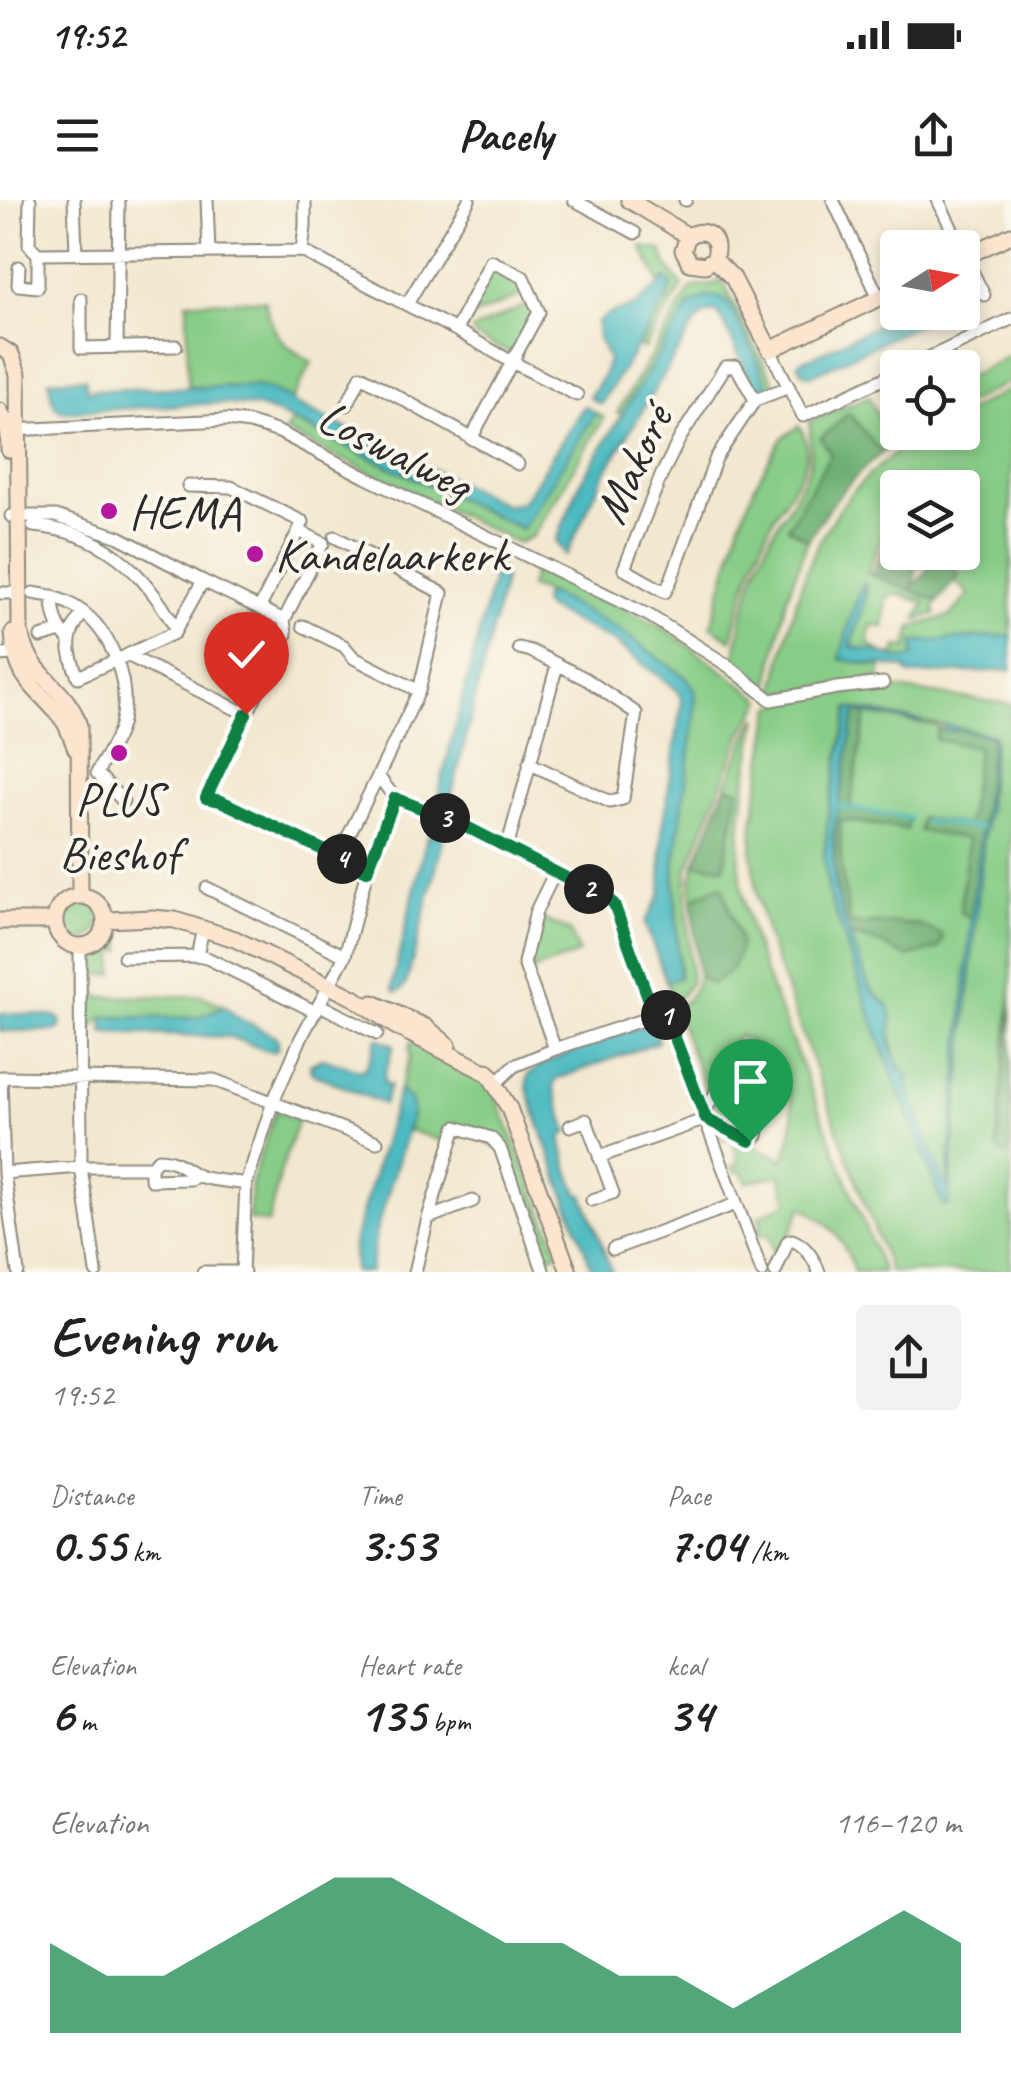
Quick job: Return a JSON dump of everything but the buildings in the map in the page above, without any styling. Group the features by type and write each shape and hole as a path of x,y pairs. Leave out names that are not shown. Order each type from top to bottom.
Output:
{"street":[{"path":"18,267 18,285 38,287 38,254 30,245 30,200"},
{"path":"74,200 76,252"},
{"path":"118,347 119,200"},
{"path":"208,200 209,252"},
{"path":"302,251 305,200"},
{"path":"407,304 469,200"},
{"path":"574,200 635,233"},
{"path":"629,200 654,206 688,236"},
{"path":"770,350 879,298 833,200"},
{"path":"938,200 952,230"},
{"path":"698,231 709,234 717,248 714,259 705,265 690,263 682,250 688,236 698,231"},
{"path":"980,250 1011,235"},
{"path":"38,254 302,251 577,395"},
{"path":"714,259 733,278 803,416 880,380"},
{"path":"456,330 491,262 523,277 539,312 471,439"},
{"path":"980,288 984,296"},
{"path":"81,298 81,348 176,346"},
{"path":"945,350 1011,319"},
{"path":"0,348 10,354 18,374 14,430 24,518 16,595 20,632 14,654 67,699 76,714 80,748 80,895"},
{"name":"Makoré","path":"736,366 755,400 716,458 665,592 624,570 660,476 725,367 736,366"},
{"path":"347,405 361,376 518,464"},
{"path":"755,400 789,387"},
{"path":"0,411 14,430"},
{"name":"Loswalweg","path":"14,430 227,420 266,427 650,616 771,700 883,683"},
{"path":"188,486 231,487 246,493 323,543 284,620 286,634 206,798 221,801 367,871"},
{"path":"24,518 56,516 119,536 284,620"},
{"path":"24,518 82,536 121,560 141,576 176,628"},
{"path":"260,608 301,527"},
{"path":"335,537 442,593 419,691 338,857"},
{"path":"52,596 54,614 78,677 174,634 203,581"},
{"path":"16,595 52,596 83,612 121,658 246,714"},
{"path":"41,637 64,635 83,612"},
{"path":"302,626 419,691"},
{"path":"519,648 586,679 636,713 624,798 610,802 529,763"},
{"path":"121,658 123,721 112,750 97,773 123,801"},
{"path":"507,848 557,666"},
{"path":"378,776 395,798 461,824 614,904 658,1014"},
{"path":"203,1272 243,1272 246,1184 273,1102 344,956 367,871 395,798"},
{"path":"555,872 536,911 524,963 555,1050"},
{"path":"206,888 344,956"},
{"path":"80,895 98,902 105,920 98,938 80,946 61,938 55,921 62,902 80,895"},
{"path":"105,920 175,920 235,939 330,987 426,1027 444,1043 480,1061 510,1108 567,1267 541,1271 500,1148 491,1138 456,1127 415,1272"},
{"path":"0,921 55,921"},
{"path":"197,956 203,929"},
{"path":"80,946 81,1167 96,1272"},
{"path":"124,957 207,958 377,1034"},
{"path":"494,1079 514,1066 555,1050 658,1014 667,1017 762,1272"},
{"path":"599,1157 705,1116 728,1070 743,1077 756,1098 760,1112 757,1136 750,1141 705,1116"},
{"path":"18,1272 4,1173 1,1077 214,1080 377,1142"},
{"path":"570,1126 586,1120 613,1192 592,1200"},
{"path":"200,1176 170,1159 158,1159 151,1167 151,1180 200,1176 246,1184"},
{"path":"4,1173 151,1167"},
{"path":"428,1218 473,1201"},
{"path":"613,1249 736,1204"},
{"path":"774,1272 792,1240 813,1258 819,1272"}],"green space":[{"path":"642,247 661,250 668,268 683,286 644,349 639,346 667,299 663,280 660,284"},
{"path":"497,269 507,278 519,281 526,293 467,319 491,271"},
{"path":"722,280 776,387 769,390 728,302 678,323 622,415 617,413 692,287"},
{"path":"265,300 280,337 312,362 292,400 255,386 188,387 187,302"},
{"path":"530,303 534,313 512,354 475,336 472,330"},
{"path":"1011,355 1011,381 980,396 980,370"},
{"path":"1011,389 1011,635 914,642 914,656 906,660 852,648 865,599 864,583 840,659 882,665 880,678 776,695 790,625 810,562 824,533 864,480 900,450 980,450 980,404"},
{"path":"869,396 880,418 880,450 887,450 882,453 849,414 821,438 831,454 788,527 808,540 787,597 769,684 761,687 735,667 734,661 746,600 761,556 809,467 810,421"},
{"path":"596,413 604,418 533,536 518,543 285,432 292,421 521,529"},
{"path":"849,413 882,453 840,493 808,540 788,527 831,454 821,438"},
{"path":"799,426 806,444 805,464 759,549 732,640 711,626 740,523 756,483 782,438"},
{"path":"880,557 880,570 915,570 913,586 928,570 954,570 959,575 938,601 870,574"},
{"path":"537,562 667,630 763,700 741,735 688,868 691,981 673,1002 666,981 679,978 674,869 696,698 688,679 621,631 553,595 529,587"},
{"path":"881,687 1011,704 1011,991 997,1146 1006,1154 1011,1146 1011,1272 890,1272 768,940 757,894 753,824 772,708 809,696","holes":["849,708 994,735 989,808 948,1205 942,1204 877,1033 829,894 824,858 830,803"]},
{"path":"855,711 866,714 850,808 909,817 907,829 840,820 841,865 850,924 925,928 942,935 937,949 907,957 849,934 840,906 834,850 839,795"},
{"path":"866,714 938,726 936,740 978,746 967,826 922,819 920,831 968,838 960,911 971,919 970,948 948,1184 943,1185 905,1083 909,1079 894,1052 884,1004 866,981 849,934 907,957 937,949 919,924 850,925 841,865 840,820 906,829 908,817 850,809"},
{"path":"758,716 740,830 746,913 767,979 883,1272 854,1272 835,1234 802,1207 773,1271 767,1262 775,1259 769,1235 758,1236 755,1230 762,1227 758,1217 788,1202 780,1175 747,1182 742,1171 734,1172 732,1166 739,1163 732,1137 723,1139 720,1130 784,1160 792,1122 787,1088 769,1059 738,1035 709,1099 675,1010 690,995 698,976 712,984 731,970 741,944 721,885 692,899 691,880 695,864 724,867 739,789 726,786"},
{"path":"938,729 992,736 971,919 960,912 968,839 919,831 921,818 967,825 978,747 935,740"},
{"path":"726,786 739,789 724,867 695,864"},
{"path":"722,885 741,944 732,970 712,984 698,976 692,899"},
{"path":"80,900 94,906 100,920 94,934 80,940 66,934 60,920 66,906"},
{"path":"540,918 570,931 579,954 532,971 529,961"},
{"path":"122,935 122,951 114,952 114,974 97,975 97,997 202,996 224,1006 197,1018 104,1017 90,1030 94,956 111,938"},
{"path":"1011,991 1011,1146 1007,1154 997,1146"},
{"path":"412,1041 479,1073 496,1096 559,1253 547,1257 543,1252 506,1152 453,1125 445,1142 408,1130 411,1108 399,1090"},
{"path":"730,1074 751,1102 752,1136 723,1126 714,1102"},
{"path":"276,1110 298,1120 268,1223 249,1220 251,1182"}],"water":[{"path":"666,279 672,285 667,299 601,404 589,397 603,376 608,359 598,338 597,323 607,315 636,305"},
{"path":"709,296 728,302 769,390 753,387 716,312 703,315 603,476 566,556 556,541 580,483 690,305"},
{"path":"880,323 880,330 907,330 811,376 803,373 798,364"},
{"path":"85,378 87,390 255,386 272,390 506,505 520,503 526,497 584,406 596,413 522,529 256,407 220,403 63,412 52,398 49,380"},
{"path":"497,560 504,579 502,589 451,798 444,804 438,800 439,790 492,582 492,562"},
{"path":"864,582 864,605 852,647 903,659 914,656 914,642 1011,635 1011,670 910,675 904,668 840,659"},
{"path":"545,594 621,631 688,679 695,690 695,716 674,869 679,978 666,981 645,923 661,893 662,832 682,701 677,690 614,642 543,606"},
{"path":"849,708 921,721 855,712 833,836 835,885 870,989 888,1005 892,1019 890,1043 900,1069 907,1073 906,1083 944,1185 948,1183 971,919 992,737 944,729 945,725 994,735 948,1205 943,1204 877,1033 829,894 824,858 830,803"},
{"path":"439,834 442,845 409,974 403,988 395,992 395,971 427,836"},
{"path":"224,1006 275,1036 278,1048 267,1051 231,1037 103,1033 104,1017 197,1018"},
{"path":"0,1013 56,1016 61,1027 55,1031 0,1031"},
{"path":"639,1026 654,1028 658,1042 557,1079 553,1086 568,1132 561,1137 570,1175 579,1195 583,1195 612,1272 593,1272 527,1088 528,1075 542,1064"},
{"path":"377,1038 394,1045 384,1076 385,1084 390,1085 384,1104 311,1071 310,1065 323,1058 361,1071"},
{"path":"399,1090 410,1099 413,1112 376,1232 370,1272 354,1272 353,1244"}],"waterway":[{"path":"837,806 910,818"},
{"path":"924,821 981,828"}],"place":[{"name":"HEMA","path":"109,511"},
{"name":"Kandelaarkerk","path":"255,554"},
{"name":"PLUS Bieshof","path":"119,753"}],"route":[{"path":"246,714 206,798 221,801 367,871 395,798 461,824 614,904 654,1014 667,1017 706,1119 750,1141"}]}
